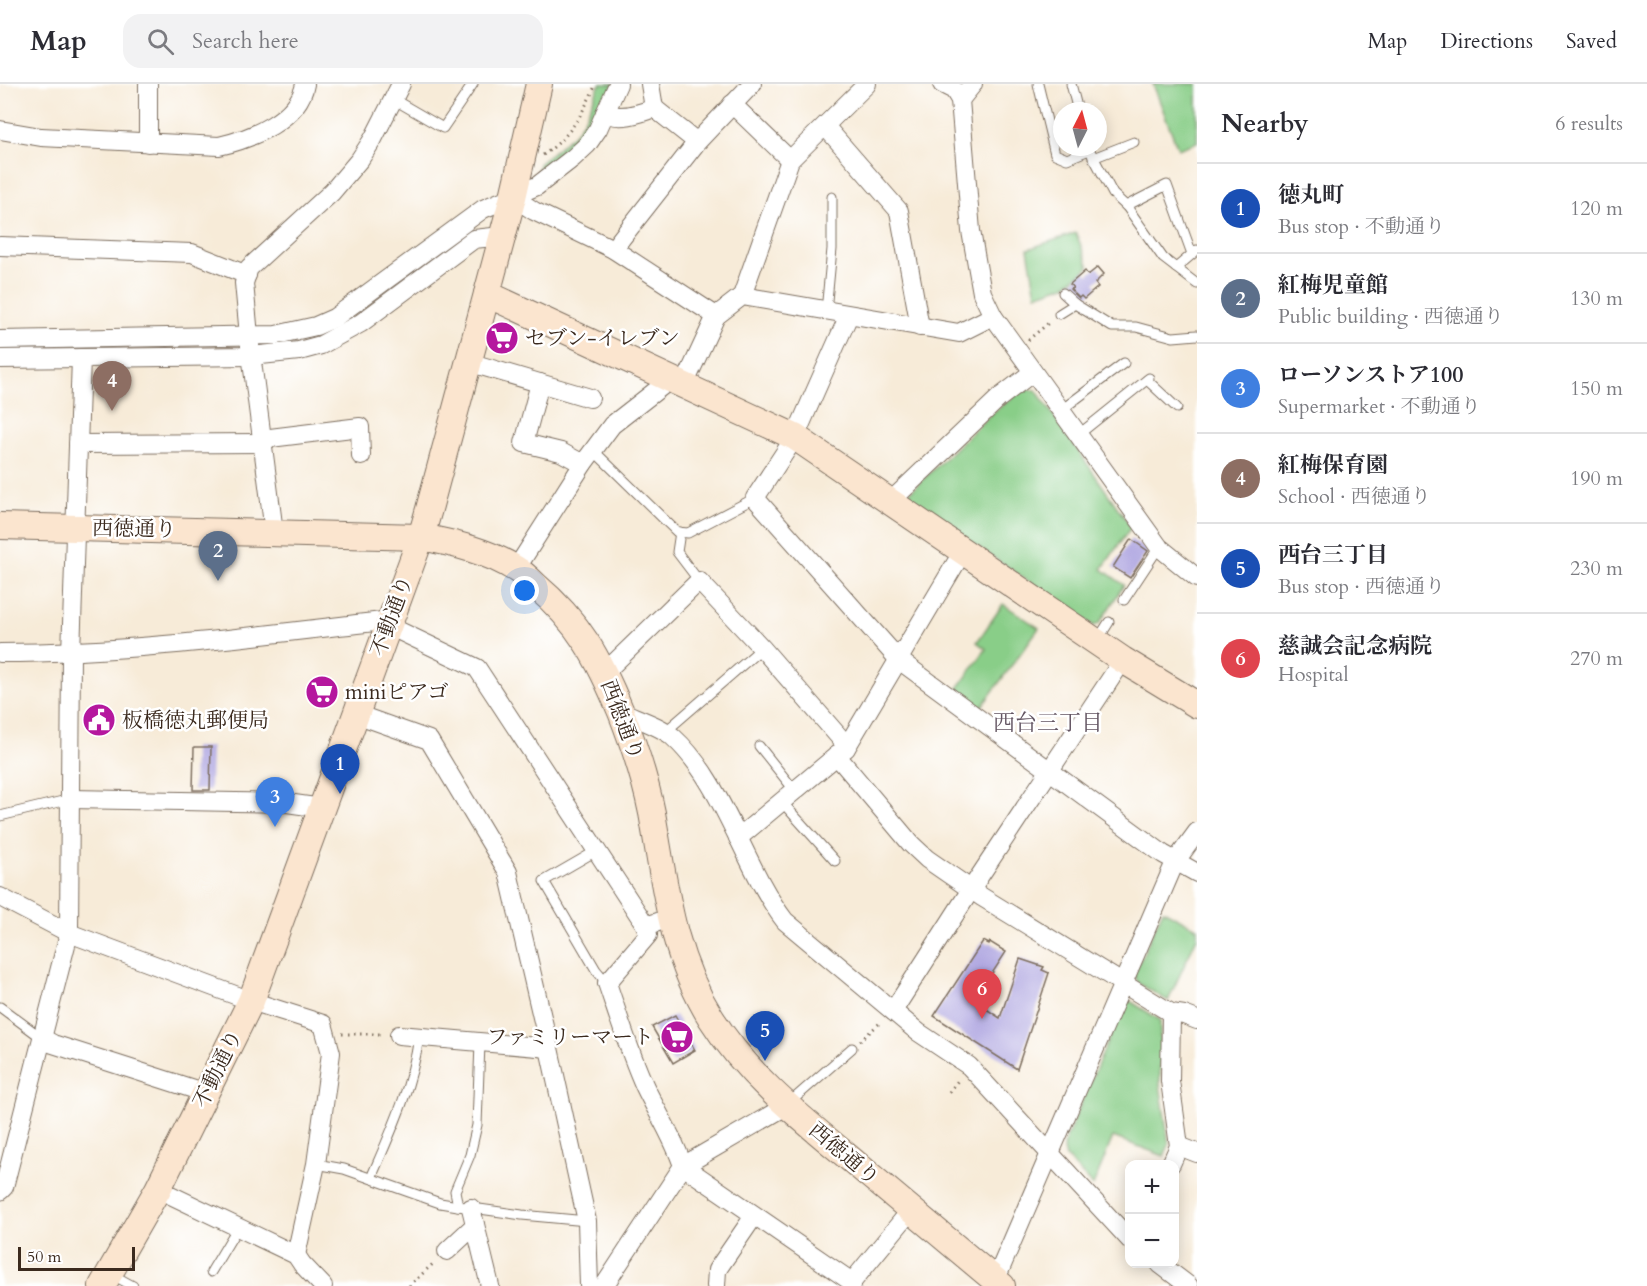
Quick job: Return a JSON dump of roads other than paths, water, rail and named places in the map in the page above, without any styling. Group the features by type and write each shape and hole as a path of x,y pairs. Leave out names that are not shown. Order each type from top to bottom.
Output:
{"street":[{"path":"148,84 148,143"},
{"path":"0,130 41,137 219,146 240,141 261,131 291,111 299,102 305,84"},
{"name":"不動通り","path":"106,1280 158,1189 251,1001 390,623 421,537 513,197 539,84"},
{"path":"0,340 276,335 296,332 334,318 483,208 537,186 573,158 587,145 598,129 618,84"},
{"path":"650,84 654,108 697,142"},
{"path":"613,249 697,142 752,84"},
{"path":"516,569 612,425 677,382 716,316 742,296 790,160 867,84"},
{"path":"942,84 954,90 960,100 972,231 981,293 993,316 1022,345 1033,372 1159,547 1197,578"},
{"path":"960,100 973,84"},
{"path":"274,532 244,283 249,268 332,192 360,159 397,92"},
{"path":"732,104 790,160"},
{"path":"604,113 611,116 640,114 654,108"},
{"path":"825,126 899,212 920,327"},
{"path":"513,197 534,211 613,249 716,316"},
{"path":"0,359 251,356 299,351 321,345 362,323 474,239 502,236"},
{"path":"0,246 192,253 247,275"},
{"path":"487,294 795,437 963,551 1103,632 1123,660 1197,705"},
{"path":"742,296 959,333 993,316"},
{"path":"849,315 795,437 755,498 899,660 1175,862 1197,873"},
{"path":"0,1191 4,1187 69,933 71,653 81,358"},
{"path":"468,362 590,398"},
{"path":"890,502 999,398 1033,372"},
{"path":"540,383 524,443 589,458"},
{"path":"78,444 262,441 360,427 361,456"},
{"name":"西徳通り","path":"0,526 421,537 470,548 516,569 567,615 588,642 605,672 630,735 646,787 670,918 689,974 711,1018 745,1065 786,1106 997,1284"},
{"path":"738,838 842,752 963,551"},
{"path":"605,672 699,581 842,739 842,752 913,847 972,889 1171,1013 1197,1020"},
{"path":"0,653 71,653 390,623 477,668 646,926 648,935 607,983 630,1053 654,1107 677,1145 683,1166 852,1284 911,1210"},
{"path":"890,1015 1123,660"},
{"path":"620,711 671,735 688,752 703,773 769,901 785,921 890,1015 969,1066 1125,1233"},
{"path":"356,714 429,740 508,872 587,1221 589,1286"},
{"path":"71,799 287,803 322,808"},
{"path":"997,1284 1049,1153 1175,862 1197,832"},
{"path":"0,897 69,933 251,1001 323,1023 329,1034 331,1053 316,1164 296,1255"},
{"path":"646,926 670,918"},
{"path":"1171,1013 1170,1081 1179,1146 1173,1160"},
{"path":"399,1035 549,1048"},
{"path":"42,1038 52,1044 206,1093"},
{"path":"604,1286 683,1166 786,1106"},
{"path":"1179,1146 1197,1153"},
{"path":"158,1189 296,1255 323,1286"},
{"path":"447,1251 468,1213"},
{"path":"468,1213 490,1286"},
{"path":"716,1286 717,1270 754,1216"},
{"path":"1166,1268 1189,1286"}],"lane":[{"path":"397,92 443,128 473,84"},
{"path":"1038,84 1053,146"},
{"path":"1071,84 1075,102"},
{"path":"1107,148 1134,142"},
{"path":"1060,156 1067,159 1077,156"},
{"path":"1092,156 1113,194 1126,206 1163,258 1197,284"},
{"path":"1126,206 1167,185 1195,252 1176,268"},
{"path":"826,311 832,249 832,197"},
{"path":"1063,293 1075,304 1112,327 1136,327 1173,337 1197,335"},
{"path":"1059,315 1075,304"},
{"path":"1060,411 1124,363"},
{"path":"1078,435 1148,379 1177,408"},
{"path":"589,458 677,532 688,533 755,498"},
{"path":"680,532 677,552 699,581"},
{"path":"1124,600 1159,547"},
{"path":"665,732 762,648"},
{"path":"759,746 788,796 835,861"},
{"path":"0,816 71,799"},
{"path":"596,851 544,881 596,970 607,983"},
{"path":"0,1007 42,1038"},
{"path":"371,1178 398,1116 416,1064 419,1037"},
{"path":"468,1213 454,1191 471,1155 477,1125 480,1043"},
{"path":"786,1106 852,1048"},
{"path":"316,1164 344,1169 468,1213 587,1221"},
{"path":"212,1272 238,1227"},
{"path":"106,1280 133,1286"}],"place":[{"name":"セブン-イレブン","path":"502,338"},
{"name":"紅梅保育園","path":"112,411"},
{"name":"紅梅児童館","path":"218,581"},
{"name":"miniピアゴ","path":"322,692"},
{"name":"板橋徳丸郵便局","path":"99,720"},
{"name":"徳丸町","path":"340,794"},
{"name":"ローソンストア100","path":"275,827"},
{"name":"慈誠会記念病院","path":"982,1019"},
{"name":"ファミリーマート","path":"677,1037"},
{"name":"西台三丁目","path":"765,1061"}],"district":[{"name":"西台三丁目","path":"1048,723"}]}
